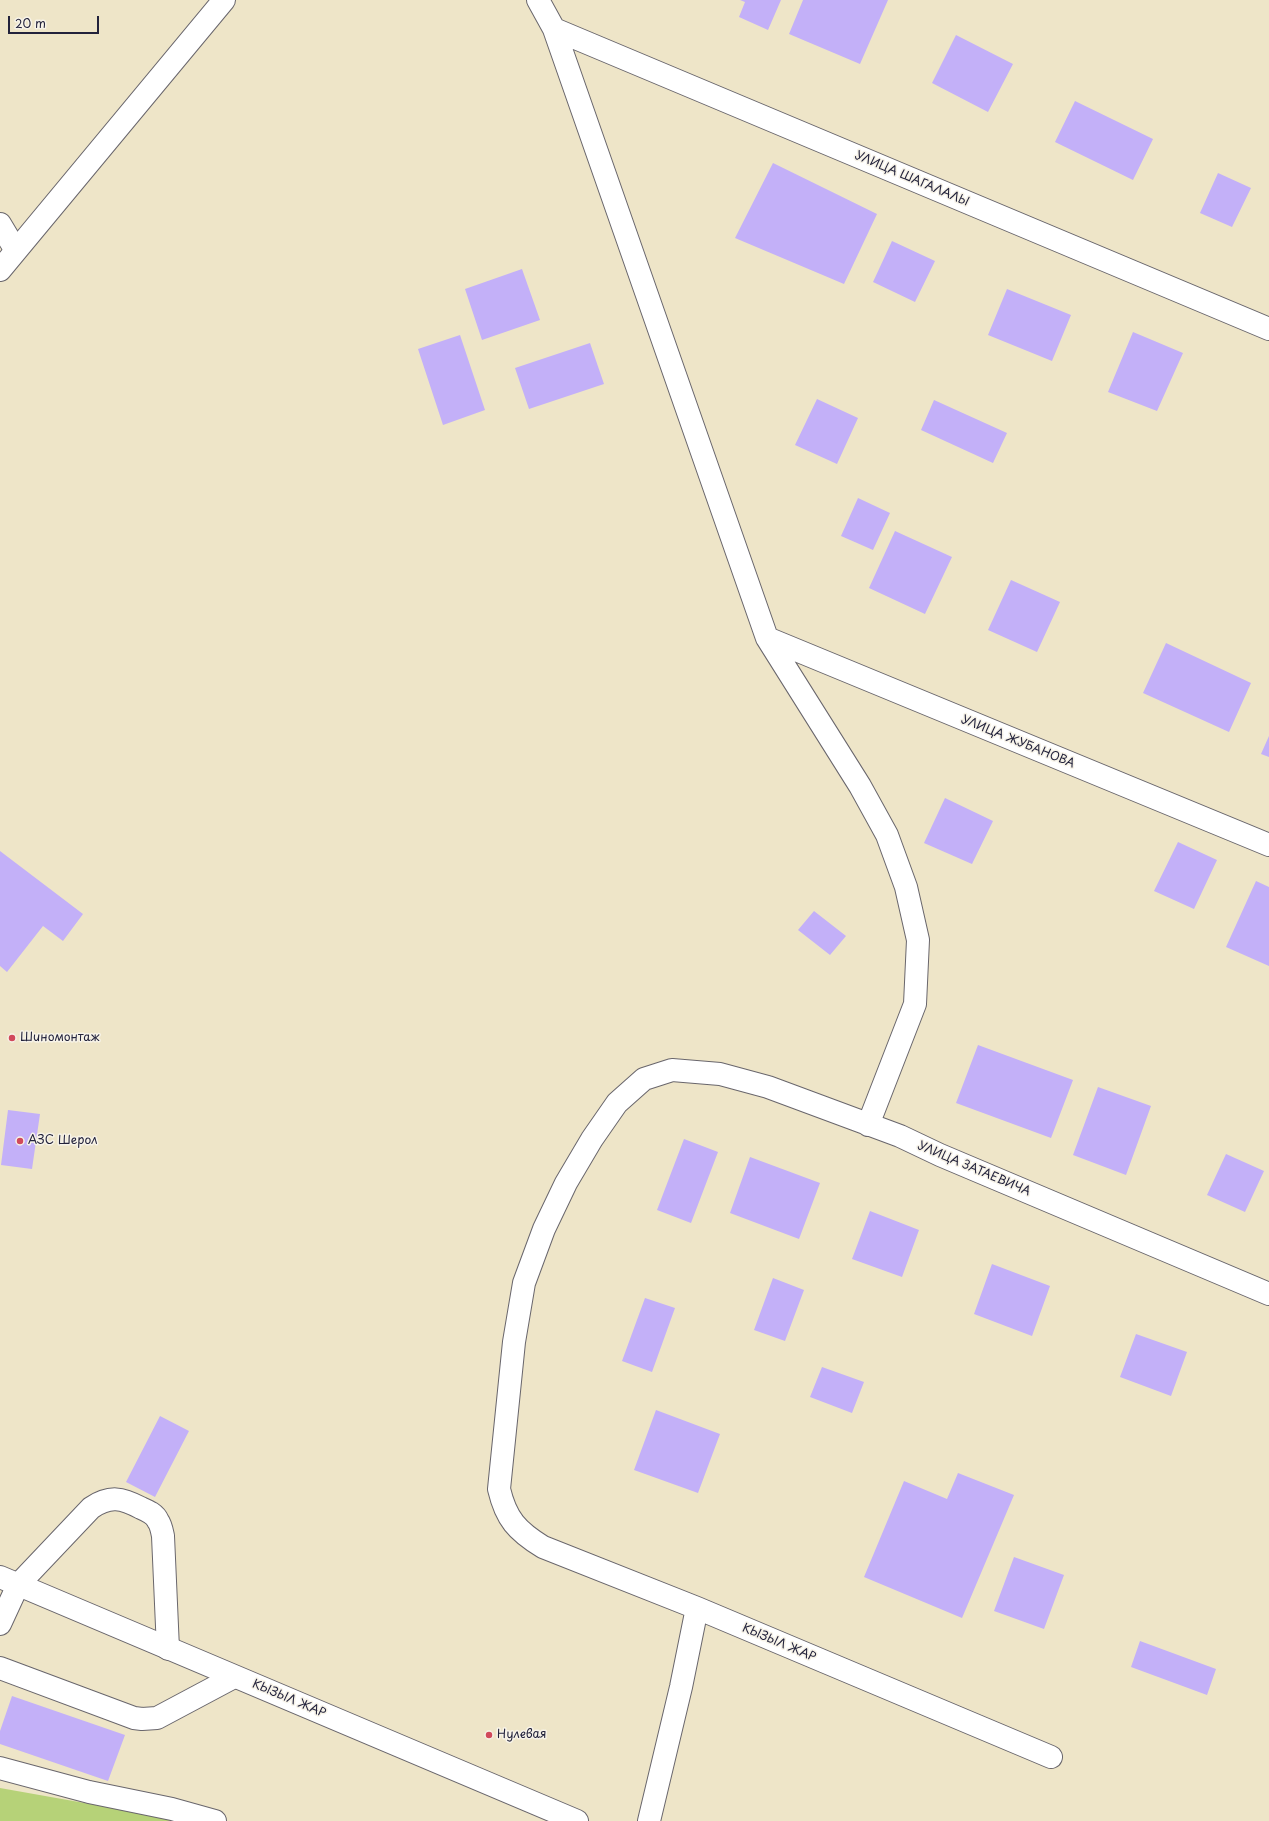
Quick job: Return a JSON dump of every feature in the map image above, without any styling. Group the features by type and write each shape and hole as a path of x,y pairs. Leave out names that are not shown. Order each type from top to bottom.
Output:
{"street":[{"path":"0,270 15,249 224,0"},
{"path":"538,0 554,29 767,638 860,786 887,835 906,887 918,940 915,1004 868,1125"},
{"name":"УЛИЦА ШАГАЛАЛЫ","path":"554,29 1269,329"},
{"path":"0,224 15,249"},
{"name":"УЛИЦА ЖУБАНОВА","path":"767,638 1269,846"},
{"name":"УЛИЦА ЗАТАЕВИЧА","path":"672,1070 720,1074 768,1086 900,1136 940,1155 1269,1294"},
{"name":"КЫЗЫЛ ЖАР","path":"672,1070 644,1079 617,1103 592,1139 566,1183 544,1229 524,1283 514,1342 499,1489 503,1506 512,1523 527,1537 543,1547 697,1608 1051,1757"},
{"path":"0,1624 9,1581 99,1502 109,1499 126,1501 154,1515 161,1528 163,1536 168,1649"},
{"name":"КЫЗЫЛ ЖАР","path":"9,1581 577,1821"},
{"path":"649,1821 681,1687 697,1608"},
{"path":"0,1668 127,1716 142,1719 157,1718 234,1677"},
{"path":"0,1768 89,1792 172,1809 215,1821"}],"green space":[{"path":"0,1788 186,1821 0,1821"}],"building":[{"path":"740,0 781,0 768,30 739,17 745,2"},
{"path":"803,0 888,0 860,64 789,34"},
{"path":"956,35 1013,64 988,112 932,83"},
{"path":"1075,101 1153,139 1133,180 1055,142"},
{"path":"773,163 877,214 844,284 735,238"},
{"path":"1218,173 1251,188 1232,227 1200,213"},
{"path":"892,241 935,261 915,302 873,282"},
{"path":"522,269 540,320 482,340 465,289"},
{"path":"1007,289 1071,315 1052,361 988,335"},
{"path":"1133,332 1183,353 1157,411 1108,392"},
{"path":"460,335 485,410 443,425 418,349"},
{"path":"590,343 604,384 529,409 515,368"},
{"path":"817,399 858,418 837,464 795,445"},
{"path":"934,400 1007,433 993,463 921,430"},
{"path":"858,498 890,513 873,550 841,536"},
{"path":"895,531 952,557 925,614 869,588"},
{"path":"1011,580 1060,602 1037,652 988,630"},
{"path":"1166,643 1251,683 1229,732 1143,693"},
{"path":"1269,736 1269,757 1261,754"},
{"path":"945,798 993,821 972,864 924,843"},
{"path":"1178,842 1217,860 1194,909 1154,891"},
{"path":"0,851 83,914 63,941 43,926 7,972 0,966"},
{"path":"1256,881 1269,887 1269,966 1226,947"},
{"path":"814,911 846,936 830,955 798,930"},
{"path":"978,1045 1073,1080 1051,1138 956,1103"},
{"path":"1098,1087 1151,1106 1126,1175 1073,1155"},
{"path":"8,1110 40,1114 32,1169 1,1165"},
{"path":"684,1139 718,1152 691,1223 657,1210"},
{"path":"1226,1154 1264,1171 1245,1212 1207,1195"},
{"path":"750,1157 820,1183 799,1239 730,1213"},
{"path":"870,1211 919,1230 902,1277 852,1259"},
{"path":"992,1264 1050,1286 1032,1336 974,1314"},
{"path":"773,1278 804,1290 785,1341 754,1330"},
{"path":"645,1298 675,1308 652,1372 622,1361"},
{"path":"1136,1334 1187,1352 1171,1396 1120,1377"},
{"path":"822,1367 864,1382 852,1413 810,1397"},
{"path":"656,1410 720,1434 698,1493 634,1470"},
{"path":"160,1416 189,1431 155,1497 126,1482"},
{"path":"958,1473 1014,1495 962,1618 864,1577 904,1481 947,1499"},
{"path":"1014,1557 1064,1575 1044,1629 994,1611"},
{"path":"1140,1641 1216,1669 1207,1695 1131,1667"},
{"path":"12,1696 125,1735 108,1781 0,1744 0,1731"}],"place":[{"name":"Шиномонтаж","path":"12,1038"},
{"name":"АЗС Шерол","path":"20,1141"},
{"name":"Нулевая","path":"489,1735"}]}
